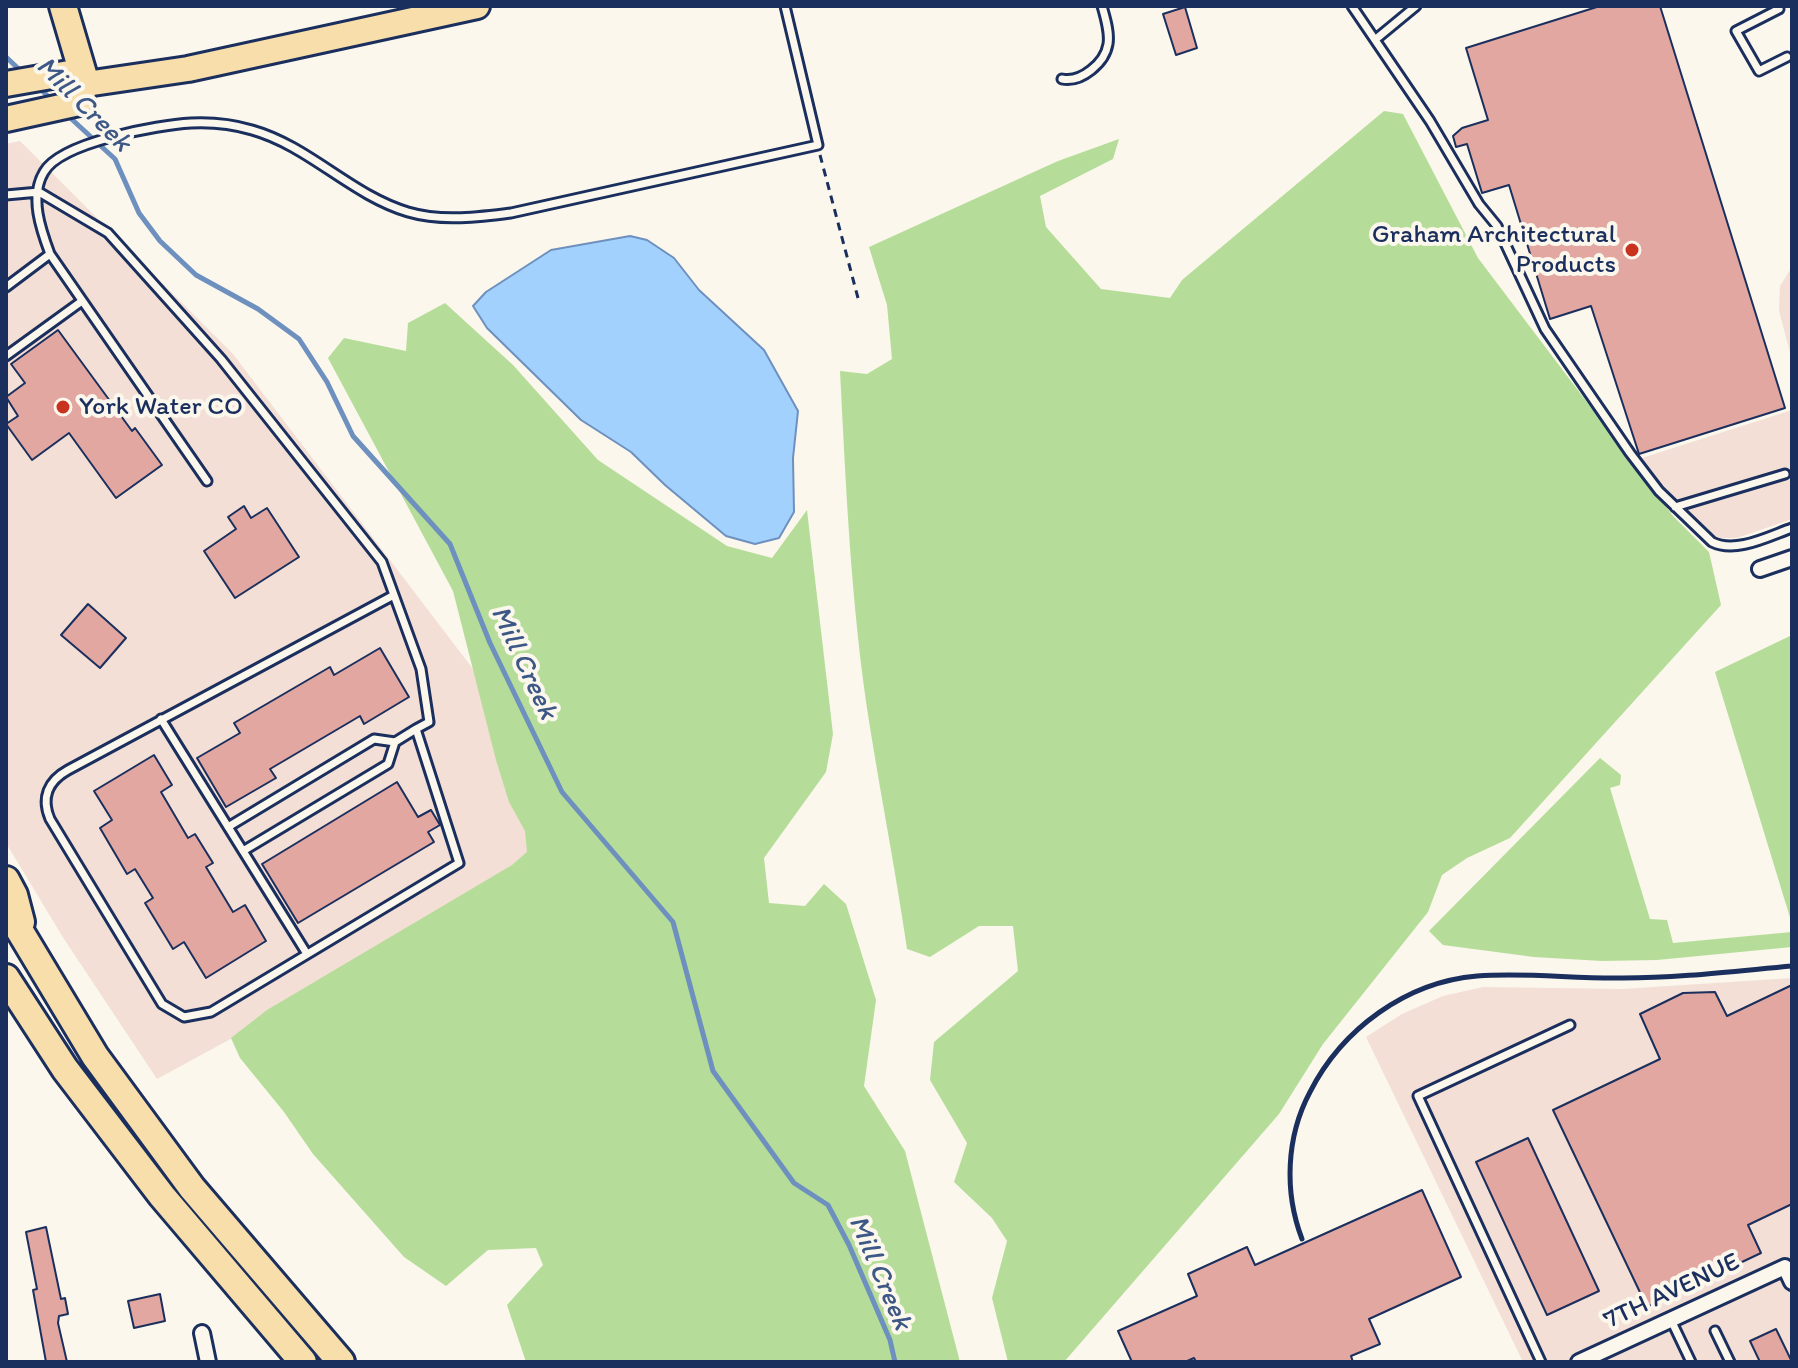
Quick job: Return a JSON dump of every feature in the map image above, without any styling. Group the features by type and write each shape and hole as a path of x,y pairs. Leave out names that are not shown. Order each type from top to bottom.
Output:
{"highway":[{"path":"63,6 83,94"},
{"path":"6,880 14,895 27,945"},
{"path":"6,908 95,1056 192,1188 341,1362"},
{"path":"6,978 65,1069 153,1183 303,1362"}],"main road":[{"path":"6,119 32,114 83,94 477,6"},
{"path":"6,84 69,73 83,94"}],"street":[{"path":"1760,569 1792,558"},
{"name":"7TH AVENUE","path":"1579,1362 1785,1267 1792,1282"},
{"path":"202,1333 208,1362"}],"lane":[{"path":"207,481 50,254 38,223 42,174 51,163 73,148 115,138 191,123 225,123 253,130 289,146 354,188 410,213 440,218 472,218 511,213 818,145 785,6"},
{"path":"1062,79 1084,75 1109,45 1102,6"},
{"path":"1352,6 1430,121 1479,204 1497,226 1545,329 1630,453 1675,507 1712,542 1723,548 1792,528"},
{"path":"1376,39 1416,6"},
{"path":"1777,6 1779,9 1736,31 1759,71 1787,57"},
{"path":"6,195 39,192 108,233 221,359 382,562 421,669 429,722 395,742 374,739 228,827"},
{"path":"6,287 50,254"},
{"path":"6,356 82,301"},
{"path":"1675,507 1785,474"},
{"path":"394,595 58,776 46,796 46,808 162,1004 184,1017 211,1012 459,863 416,729"},
{"path":"161,719 307,954"},
{"path":"243,851 388,764 395,742"},
{"path":"1541,1362 1418,1096 1570,1025"},
{"path":"1670,1318 1691,1362"},
{"path":"1715,1331 1730,1362"}],"path":[{"path":"818,145 858,298"}],"shaded area":[{"path":"20,141 233,354 601,837 157,1079 64,939 6,843 6,144"},
{"path":"1792,267 1792,360 1779,311 1780,286"},
{"path":"1792,410 1792,519 1737,538 1718,538 1663,488 1642,458"},
{"path":"1792,978 1792,1362 1523,1362 1366,1037 1402,1014 1443,996 1483,987 1622,989"}],"green space":[{"path":"1384,111 1403,114 1478,258 1673,516 1709,552 1721,605 1510,838 1467,858 1442,875 1428,912 1323,1044 1279,1114 1064,1362 1008,1362 992,1298 1007,1241 992,1218 954,1182 967,1143 930,1080 934,1042 1018,971 1013,926 979,926 930,957 907,949 863,677 850,546 840,371 867,374 892,359 887,305 869,247 1058,161 1119,139 1113,159 1040,196 1046,227 1101,289 1170,298 1182,280"},
{"path":"445,303 513,365 598,460 727,546 772,558 807,510 833,734 826,772 764,858 769,903 805,906 824,884 846,904 876,1000 864,1086 905,1151 960,1362 526,1362 507,1305 543,1265 536,1248 488,1250 446,1286 404,1257 313,1154 240,1058 231,1038 267,1010 512,865 527,852 525,831 509,802 496,760 453,591 328,358 344,338 406,351 408,323"},
{"path":"1792,635 1792,924 1715,672"},
{"path":"1600,758 1621,775 1620,785 1610,788 1650,919 1667,920 1673,943 1792,932 1792,947 1657,960 1602,961 1534,957 1443,945 1429,931"}],"water":[{"path":"630,236 647,240 674,258 699,290 764,350 798,411 793,458 794,512 779,538 755,544 726,536 631,452 581,420 487,328 473,306 486,292 551,250"}],"building":[{"name":"Graham Architectural Products","path":"1600,6 1660,6 1785,408 1639,454 1591,306 1550,319 1509,185 1482,193 1467,144 1456,147 1453,136 1462,128 1488,120 1466,48"},
{"path":"1185,7 1197,48 1176,55 1163,14"},
{"name":"York Water CO","path":"58,330 132,431 135,428 162,465 116,498 69,433 32,460 6,424 18,416 6,397 25,383 11,364"},
{"path":"244,506 251,518 267,508 299,557 235,598 204,551 236,529 228,517"},
{"path":"88,604 126,638 100,668 61,635"},
{"path":"380,648 409,697 364,724 360,716 270,769 276,778 226,807 197,758 240,733 234,723 330,667 334,675"},
{"path":"154,755 172,785 161,792 188,838 195,834 213,863 206,867 233,912 245,905 266,941 206,978 184,942 173,949 145,903 153,898 135,869 127,874 100,828 112,820 94,791"},
{"path":"397,782 418,817 431,810 440,825 428,832 434,842 298,923 262,864"},
{"path":"1792,985 1792,1204 1748,1225 1761,1253 1647,1307 1553,1110 1660,1059 1640,1014 1683,993 1715,992 1727,1016"},
{"path":"1528,1138 1599,1291 1547,1315 1476,1162"},
{"path":"1422,1190 1461,1277 1369,1319 1380,1344 1351,1356 1353,1362 1196,1362 1194,1358 1185,1362 1132,1362 1118,1331 1197,1296 1188,1274 1247,1247 1255,1265"},
{"path":"46,1227 61,1299 65,1298 68,1314 59,1316 58,1323 67,1362 46,1362 33,1290 37,1289 26,1232"},
{"path":"160,1294 165,1321 134,1328 128,1301"},
{"path":"1776,1329 1792,1362 1760,1362 1750,1341"}],"waterway":[{"name":"Mill Creek","path":"6,57 23,73"},
{"name":"Mill Creek","path":"36,85 52,100"},
{"name":"Mill Creek","path":"65,113 115,159 139,213 160,241 196,275 258,309 299,339 327,382 353,436 450,544 490,643 562,792 673,922 713,1071 794,1183 828,1205 890,1340 895,1362"}],"railway":[{"path":"1302,1239 1290,1184 1292,1146 1302,1109 1323,1069 1340,1048 1358,1029 1401,999 1451,980 1477,976 1644,978 1792,966"}],"place":[{"name":"Graham Architectural Products","path":"1632,250"},
{"name":"York Water CO","path":"63,407"}]}
